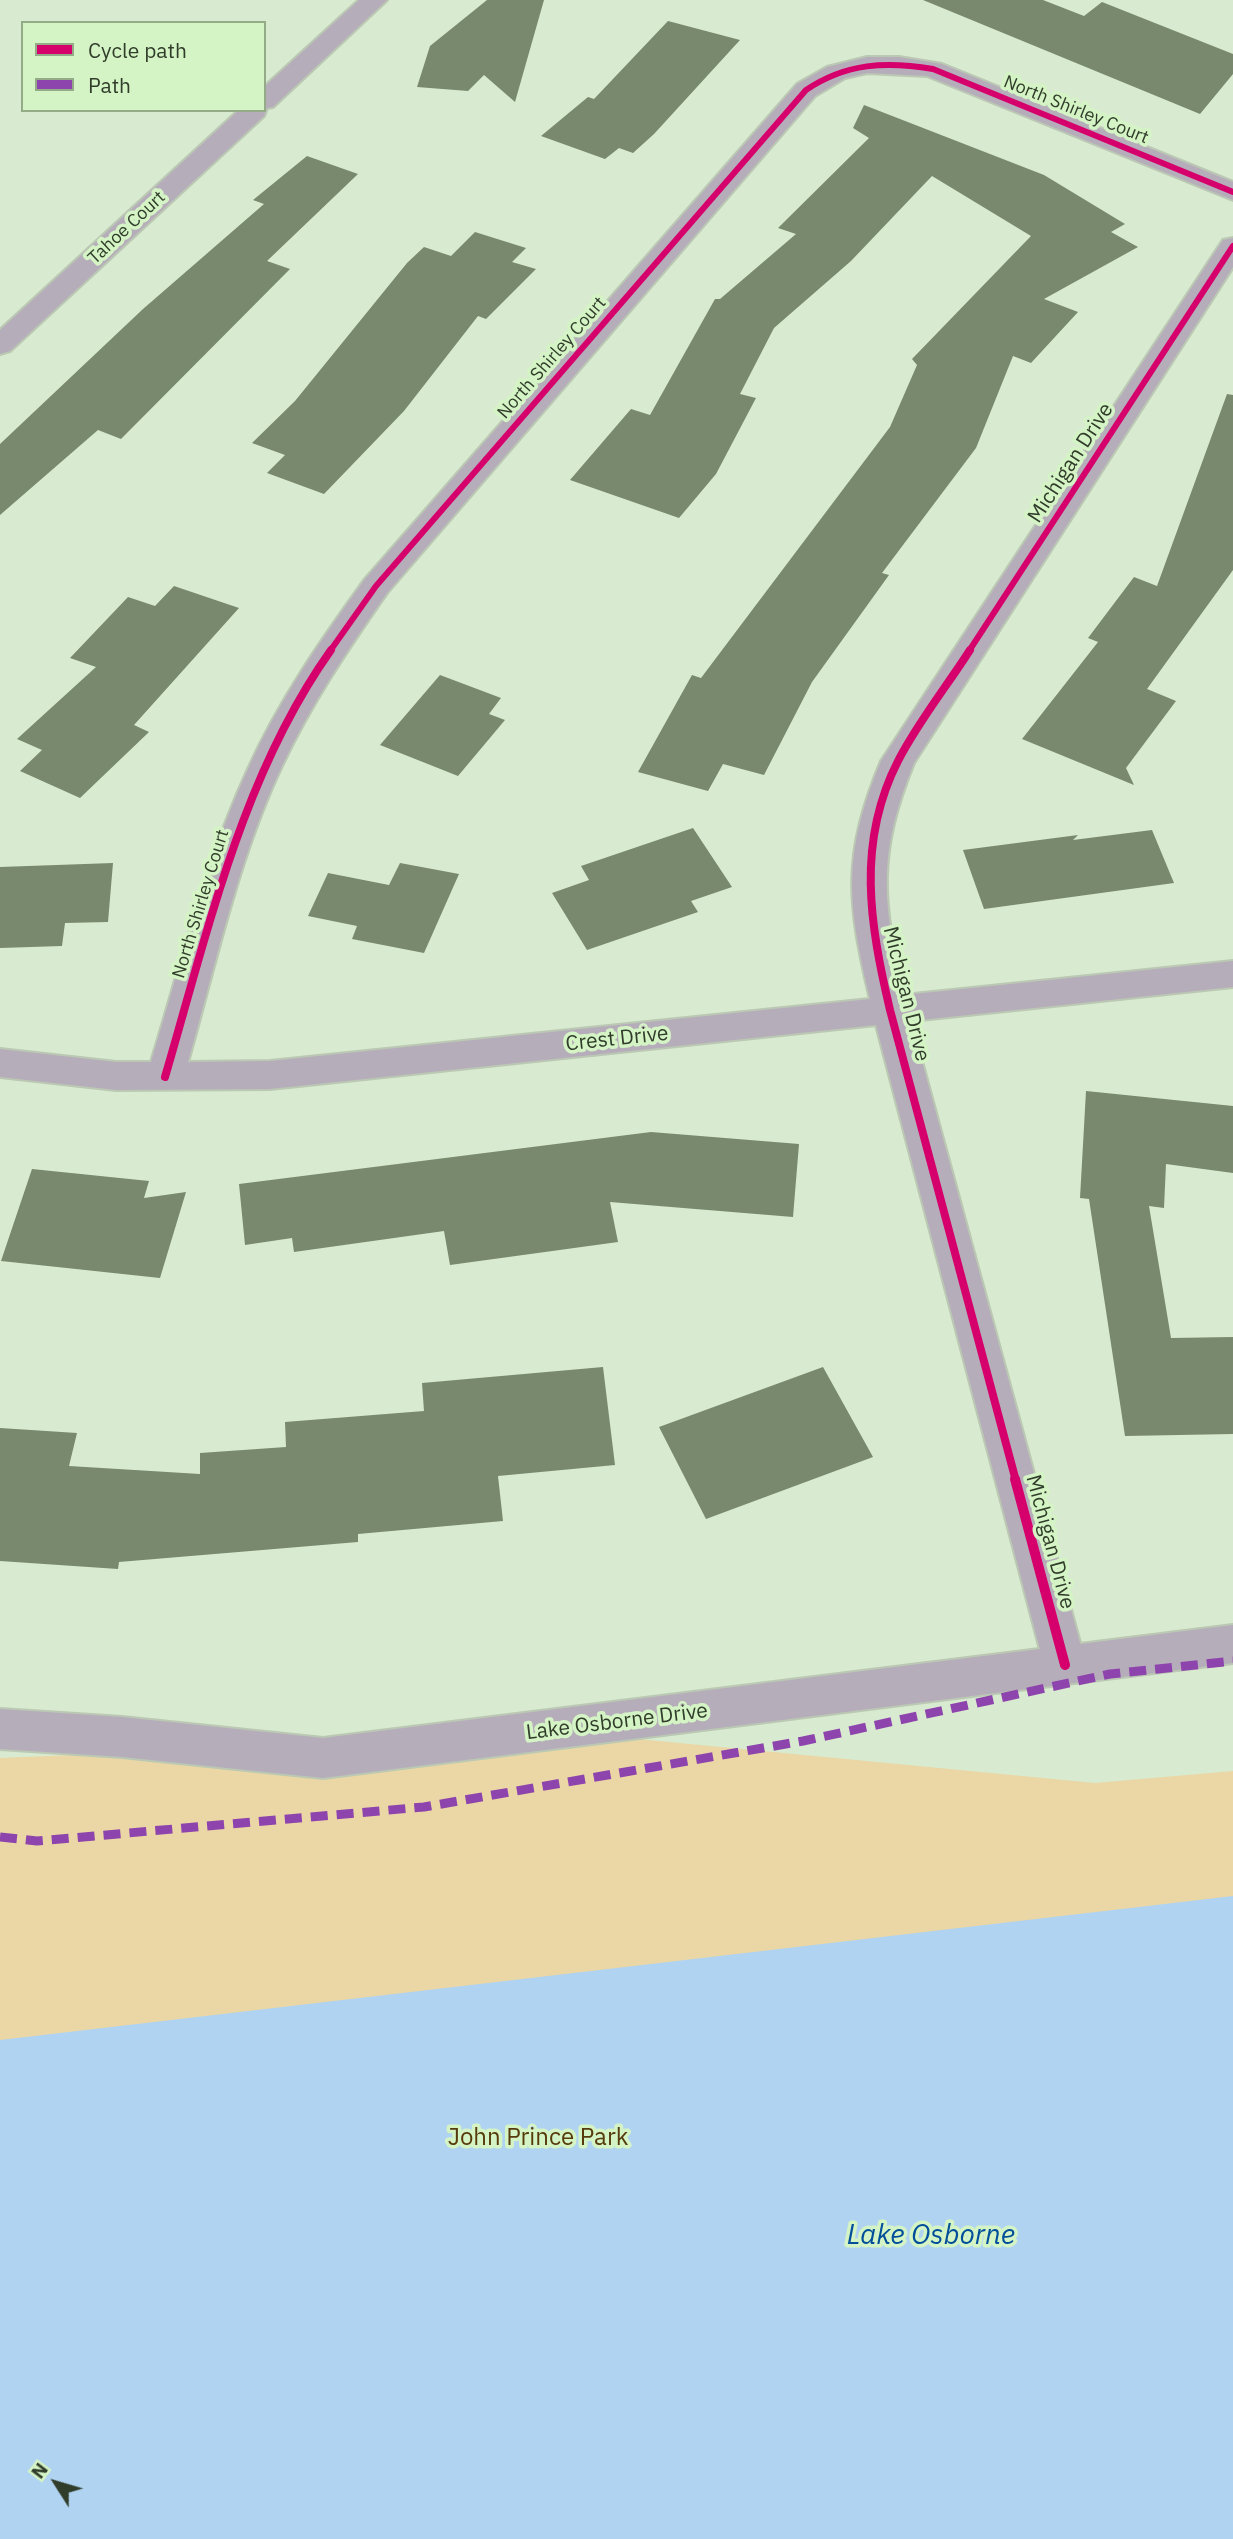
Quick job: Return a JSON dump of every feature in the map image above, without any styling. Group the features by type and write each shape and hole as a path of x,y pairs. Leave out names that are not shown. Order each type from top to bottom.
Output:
{"street":[{"path":"266,99 374,0"},
{"name":"North Shirley Court","path":"165,1077 237,835 265,767 315,672 376,586 806,90 823,76 864,64 905,63 933,69 1233,192"},
{"name":"Tahoe Court","path":"0,345 253,112"},
{"name":"Michigan Drive","path":"1065,1665 890,1010 871,933 868,872 877,814 898,761 1233,246"},
{"name":"Crest Drive","path":"0,1063 116,1076 270,1075 1233,974"},
{"name":"Lake Osborne Drive","path":"0,1729 122,1737 323,1758 1233,1644"}],"green space":[{"name":"Lake Osborne","path":"586,1734 1095,1783 1233,1771 1233,2539 0,2539 0,1758"}],"water":[{"name":"Lake Osborne","path":"1233,1896 1233,2539 0,2539 0,2040"}],"building":[{"path":"487,0 544,0 515,102 484,75 468,91 417,87 430,46"},
{"path":"923,0 1043,0 1084,16 1102,2 1233,54 1233,74 1200,114"},
{"path":"668,21 740,40 654,134 633,153 619,148 605,159 541,136 588,97 594,99"},
{"path":"864,105 1044,175 1125,224 1111,232 1138,247 1044,299 1078,312 1031,363 1013,356 976,448 882,573 889,575 812,682 764,775 723,764 708,791 638,772 692,675 701,678 890,427 917,365 912,359 1031,236 932,176 851,261 774,328 740,394 756,398 716,474 679,518 570,480 631,409 650,415 715,299 720,299 796,234 778,228 869,138 853,128"},
{"path":"307,156 358,174 267,261 290,269 121,439 98,430 0,515 0,444 143,309 264,204 253,200"},
{"path":"475,232 526,248 512,262 536,269 486,319 478,316 404,411 324,494 267,473 285,455 252,443 295,401 407,263 424,247 451,256"},
{"path":"1227,394 1233,395 1233,570 1147,689 1176,701 1126,768 1134,785 1022,739 1098,642 1088,638 1134,577 1157,586"},
{"path":"174,586 239,608 134,725 149,732 80,798 20,771 42,750 17,739 96,667 70,658 128,597 155,606"},
{"path":"440,675 501,698 489,714 505,720 458,776 380,745"},
{"path":"693,828 732,887 691,901 698,912 587,950 552,893 589,880 581,866"},
{"path":"1152,830 1174,883 984,909 963,850 1078,835 1073,840"},
{"path":"113,863 108,922 65,923 62,946 0,948 0,867"},
{"path":"400,863 459,874 424,953 352,939 357,926 308,916 328,873 389,885"},
{"path":"1086,1091 1233,1106 1233,1173 1166,1164 1164,1208 1149,1206 1171,1338 1233,1337 1233,1434 1125,1436 1089,1199 1080,1198"},
{"path":"651,1132 799,1144 793,1217 610,1202 618,1242 450,1265 444,1231 294,1252 292,1238 245,1245 239,1184"},
{"path":"32,1169 149,1181 144,1198 186,1192 160,1278 1,1261"},
{"path":"603,1367 615,1465 498,1476 503,1521 358,1534 358,1542 119,1562 118,1569 0,1561 0,1428 77,1433 69,1466 200,1474 200,1453 286,1447 285,1422 424,1411 422,1383"},
{"path":"823,1367 873,1457 706,1519 659,1427"}],"marked path":[{"path":"0,1837 37,1841 424,1807 803,1741 1110,1674 1233,1661"}],"cycle path":[{"path":"165,1077 237,835 265,767 315,672 376,586 806,90 836,73 867,65 899,64 933,69 1233,192"},
{"path":"1065,1665 890,1010 870,912 869,862 878,812 898,761 1233,246"}],"park label":[{"name":"John Prince Park","path":"538,2138"}]}
